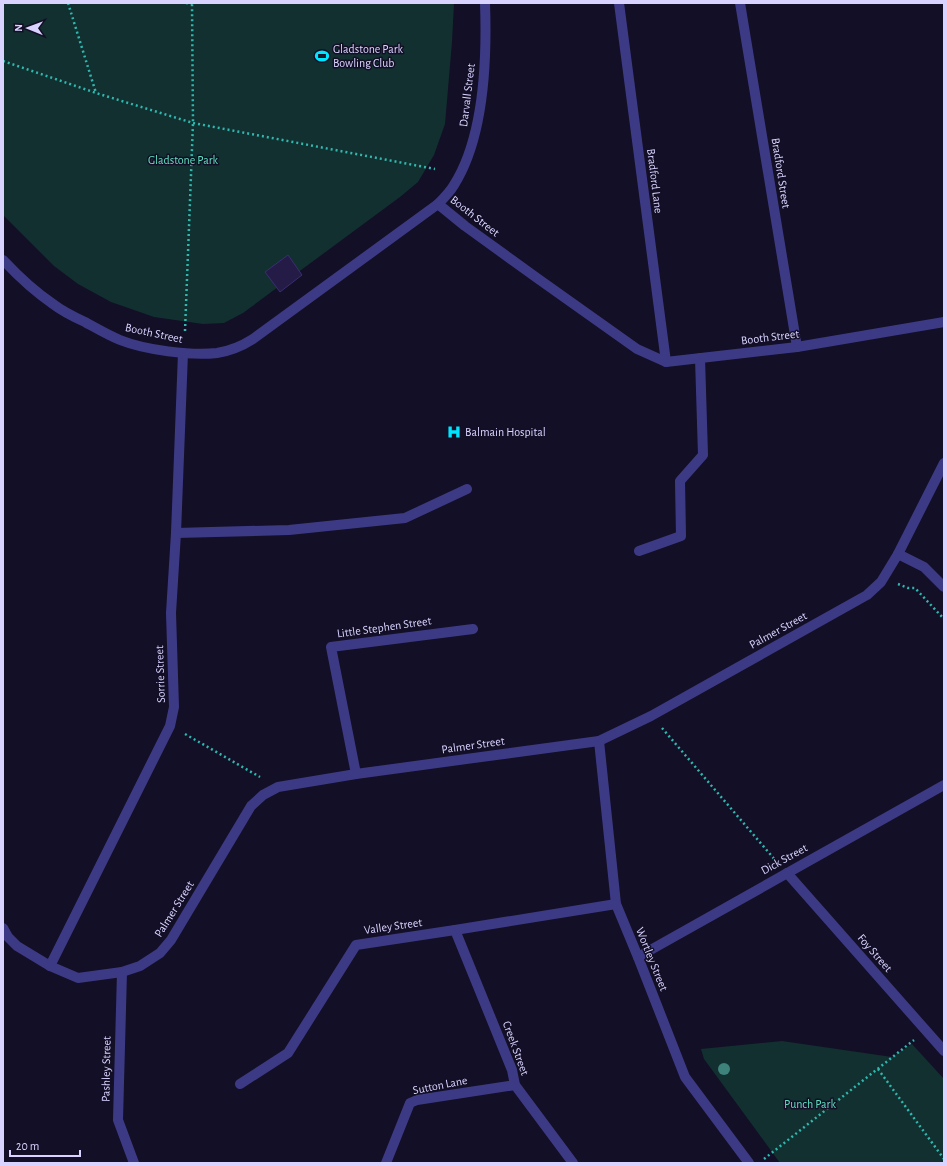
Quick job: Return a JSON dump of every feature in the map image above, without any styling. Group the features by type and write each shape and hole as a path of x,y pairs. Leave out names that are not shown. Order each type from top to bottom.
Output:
{"street":[{"name":"Darvall Street","path":"438,204 454,186 462,172 479,117 483,83 486,22 485,3"},
{"name":"Bradford Lane","path":"619,3 666,362"},
{"name":"Bradford Street","path":"740,3 796,347"},
{"name":"Booth Street","path":"3,260 53,305 122,340 161,350 183,353 216,353 230,350 253,339 438,204 537,278 637,349 666,362 796,347 944,322"},
{"name":"Sorrie Street","path":"50,966 170,726 174,707 171,613 176,533 183,353"},
{"path":"640,551 681,536 680,481 703,455 700,358"},
{"name":"Palmer Street","path":"5,936 17,946 50,966 78,978 122,972 140,966 160,954 172,940 251,806 263,795 278,787 356,774 599,741 651,716 867,595 882,582 944,464"},
{"path":"176,533 289,530 405,518 467,489"},
{"path":"898,554 924,567 944,587"},
{"name":"Little Stephen Street","path":"356,774 331,647 474,629"},
{"name":"Wortley Street","path":"599,741 616,904 685,1077 746,1162"},
{"name":"Dick Street","path":"638,957 944,786"},
{"name":"Foy Street","path":"787,873 944,1051"},
{"name":"Valley Street","path":"240,1084 288,1053 356,945 616,904"},
{"name":"Creek Street","path":"456,930 512,1070 515,1084 573,1163"},
{"name":"Pashley Street","path":"122,972 118,1120 134,1163"},
{"name":"Sutton Lane","path":"386,1163 410,1103 417,1100 515,1084"}],"path":[{"path":"68,3 96,93"},
{"path":"185,331 193,123 192,4 186,3"},
{"path":"3,61 96,93 193,123 435,169"},
{"path":"884,578 908,588 914,588 944,619"},
{"path":"651,716 787,873"},
{"path":"170,726 278,787"},
{"path":"759,1163 926,1031"},
{"path":"878,1069 944,1159"}],"green space":[{"name":"Gladstone Park","path":"3,3 454,3 445,124 434,155 418,182 400,197 243,313 224,323 203,324 154,317 111,302 78,284 54,266 3,215"},
{"name":"Punch Park","path":"782,1041 892,1057 912,1044 944,1079 944,1163 780,1163 704,1059 701,1049"}],"building":[{"path":"288,255 302,275 280,292 265,272"}],"place":[{"name":"Gladstone Park Bowling Club","path":"322,56"},
{"name":"Balmain Hospital","path":"454,432"}]}
